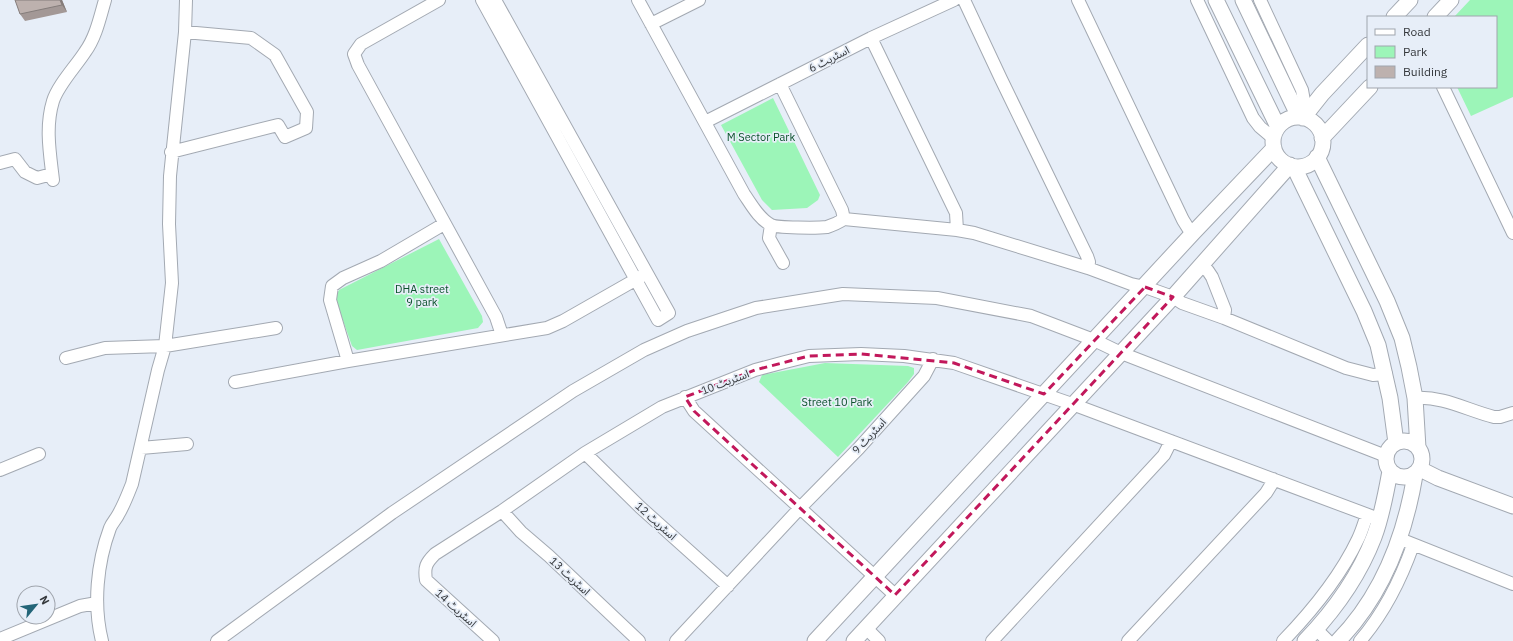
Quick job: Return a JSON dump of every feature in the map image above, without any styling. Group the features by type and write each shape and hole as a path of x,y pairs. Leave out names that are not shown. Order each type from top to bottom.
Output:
{"street":[{"path":"0,163 15,159 25,172 37,178 53,177 47,134 53,100 65,80 87,50 97,26 105,0"},
{"path":"102,641 97,603 104,547 111,526 128,496 165,346 172,283 169,224 171,152 185,32 186,0"},
{"path":"439,0 361,44 354,54 358,65 496,318 502,335"},
{"path":"482,0 658,320 669,313 495,0"},
{"path":"638,0 744,194 761,216 771,225 825,227 836,224 844,219 974,233 1088,268 1131,284 1145,287 1173,297 1182,304 1224,318 1346,368 1373,375 1386,374"},
{"path":"651,24 699,0"},
{"name":"اسٹریٹ 6","path":"705,122 871,38 954,0"},
{"path":"964,0 1087,256 1089,262 1088,268"},
{"path":"1078,0 1183,220 1193,233"},
{"path":"1197,0 1253,118 1260,127 1275,137"},
{"path":"1216,0 1275,137 1280,159 1292,166 1373,331 1386,374 1396,443"},
{"path":"1243,0 1301,118"},
{"path":"1260,0 1302,90 1304,101 1301,118"},
{"path":"1436,16 1451,0"},
{"path":"1395,16 1408,1"},
{"path":"171,152 278,126 285,138 306,128 307,112 275,55 251,38 185,32"},
{"path":"871,38 956,214 957,230"},
{"path":"1301,118 1367,46"},
{"path":"780,84 842,210 844,219"},
{"path":"1322,138 1369,88"},
{"path":"1443,88 1513,233"},
{"path":"815,641 1145,287 1193,233 1289,119 1301,118 1314,123 1322,138 1322,148 1317,158 1307,165 1292,166 1173,297 1072,404 854,641"},
{"path":"1317,158 1396,323 1406,352 1415,398 1418,448"},
{"path":"348,361 330,300 332,286 342,278 381,261 444,224"},
{"path":"771,225 769,238 783,263"},
{"path":"1201,266 1208,271 1212,277 1225,310 1224,318"},
{"path":"235,382 348,361 547,328 563,322 647,274"},
{"path":"218,641 392,514 573,391 644,350 687,331 756,308 843,294 937,298 1031,316 1094,340 1121,353 1386,456"},
{"path":"66,358 105,348 165,346 276,328"},
{"name":"اسٹریٹ 10","path":"425,572 426,563 435,554 502,511 585,453 662,407 755,370 809,356 861,354 933,359 954,363 1072,404 1373,517"},
{"name":"اسٹریٹ 9","path":"676,641 924,376 933,359"},
{"path":"685,397 694,411 895,595"},
{"path":"1415,398 1427,398 1447,402 1494,417 1500,417 1513,412"},
{"path":"992,641 1164,455 1169,448 1171,441"},
{"path":"1360,641 1392,594 1401,577 1407,542 1412,494 1418,472 1422,461 1422,454 1418,448 1408,441 1396,443 1389,448 1386,456 1387,467 1390,472 1396,476 1402,478 1409,477 1418,472 1513,506"},
{"path":"141,448 187,444"},
{"name":"اسٹریٹ 12","path":"585,453 640,506 728,586"},
{"path":"0,470 39,454"},
{"path":"1283,641 1338,574 1373,517 1390,472"},
{"path":"1128,641 1266,493 1271,486 1273,479"},
{"name":"اسٹریٹ 13","path":"502,511 521,532 549,556 639,641"},
{"path":"1305,641 1334,609 1360,567 1374,537 1373,517"},
{"path":"1407,542 1513,584"},
{"path":"1338,641 1357,620 1377,588 1393,557 1407,542"},
{"name":"اسٹریٹ 14","path":"425,572 426,580 492,641"},
{"path":"0,639 80,606 97,603"},
{"path":"866,628 879,641"},
{"path":"1316,629 1328,641"}],"highlighted area":[{"path":"1145,287 1173,297 895,595 694,411 685,397 755,370 809,356 861,354 954,363 1044,394"}],"green space":[{"path":"1470,0 1513,0 1513,97 1471,116 1457,88 1497,88 1497,16 1455,16"},
{"name":"M Sector Park","path":"773,98 820,195 818,200 807,208 772,210 762,200 721,125"},
{"name":"DHA street 9 park","path":"439,239 482,316 483,322 478,328 357,350 352,346 335,298 339,290"},
{"name":"Street 10 Park","path":"825,363 908,366 914,368 914,374 908,382 838,457 759,382 762,375"}],"building":[{"path":"15,0 60,0 62,5 20,14"}]}
